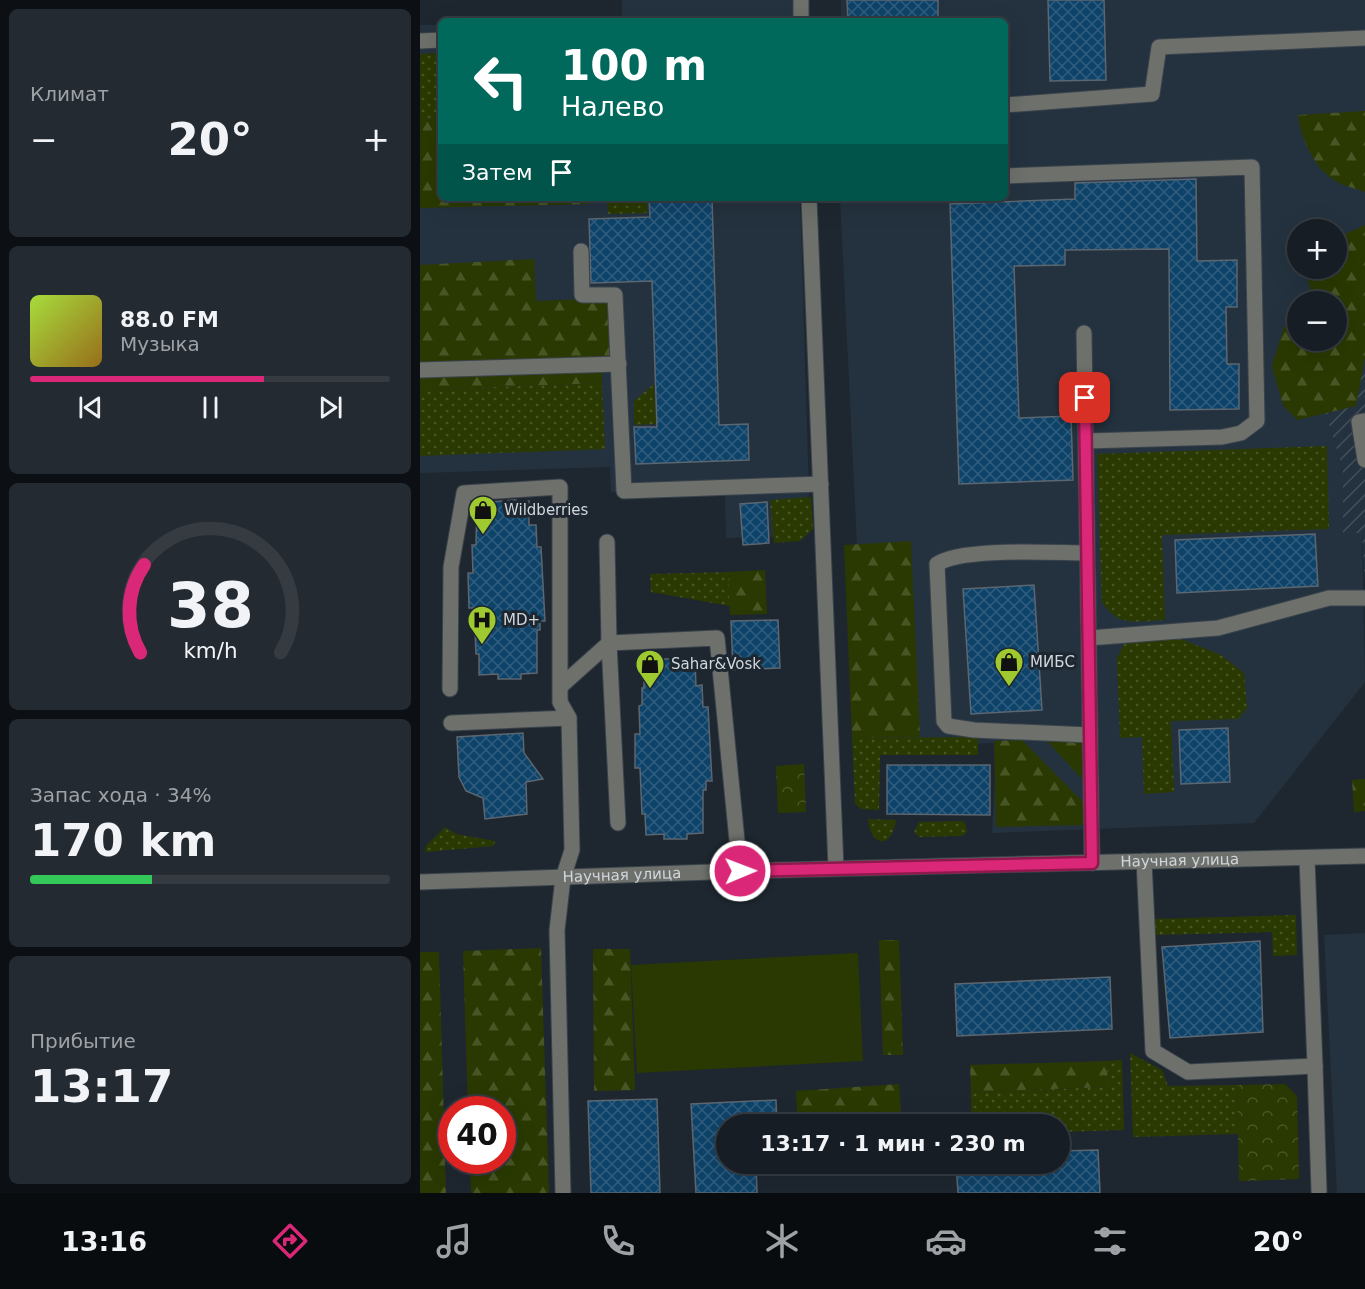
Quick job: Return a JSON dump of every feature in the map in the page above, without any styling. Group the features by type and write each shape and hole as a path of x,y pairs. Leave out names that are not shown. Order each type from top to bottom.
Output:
{"street":[{"path":"801,0 801,18"},
{"path":"1008,105 1152,94 1159,47 1365,39"},
{"path":"420,40 438,40"},
{"path":"1008,176 1252,167 1257,421 1241,433 1222,437 1086,441"},
{"path":"809,201 836,868"},
{"path":"581,251 582,295 615,295 624,490 821,484"},
{"path":"1084,333 1092,863"},
{"path":"420,370 619,364"},
{"path":"1365,421 1359,422 1365,460"},
{"path":"450,689 451,567 464,493 560,487 560,702 569,718 572,850 563,878 557,930 563,1193"},
{"path":"608,542 609,643 618,823"},
{"path":"1087,553 972,555 947,558 937,564 944,720 948,726 974,730 1090,735"},
{"path":"1089,638 1218,628 1329,598 1365,598"},
{"path":"561,686 609,643 717,638 740,871"},
{"path":"451,723 569,718"},
{"name":"Научная улица","path":"420,882 836,868 1365,856"},
{"path":"1307,859 1319,1191"},
{"path":"1144,861 1153,1051 1188,1072 1316,1066"}],"shaded area":[{"path":"622,0 794,0 795,18 622,18"},
{"path":"841,0 1365,0 1365,373 1314,375 1343,470 1343,533 1362,533 1365,682 1254,823 992,833 997,743 867,746 840,201 1008,201 1008,18 841,18"},
{"path":"420,25 438,25 438,201 800,201 810,526 802,536 726,538 725,489 611,492 610,467 420,473"},
{"path":"1365,373 1365,584 1362,533 1343,533 1343,470 1314,375"},
{"path":"1365,933 1365,1193 1337,1193 1324,935"}],"green space":[{"path":"438,53 438,119 420,120 420,54"},
{"path":"1365,111 1365,192 1337,182 1320,168 1305,142 1298,115"},
{"path":"438,119 438,201 589,201 589,204 420,208 420,120"},
{"path":"607,201 647,201 647,213 608,214"},
{"path":"1365,225 1365,357 1356,406 1297,420 1283,405 1272,366 1284,327 1287,325 1287,351 1347,351 1347,291 1311,291 1308,279 1347,279 1347,233"},
{"path":"534,259 536,301 612,298 614,356 420,365 420,265"},
{"path":"602,369 602,383 420,390 420,376"},
{"path":"602,383 605,449 420,456 420,390"},
{"path":"654,384 656,424 634,425 634,401"},
{"path":"1327,446 1329,529 1162,535 1165,620 1137,622 1122,619 1115,616 1102,602 1097,454"},
{"path":"811,497 813,529 800,541 774,543 770,500"},
{"path":"911,541 920,737 852,738 844,545"},
{"path":"765,570 767,614 730,615 728,572"},
{"path":"728,572 730,606 651,592 650,574"},
{"path":"1176,637 1221,655 1244,673 1247,708 1238,719 1171,721 1174,792 1144,794 1142,737 1120,738 1117,658 1124,644"},
{"path":"978,737 978,755 880,755 879,810 861,809 855,804 852,738"},
{"path":"1022,740 1085,804 1086,825 996,827 994,741"},
{"path":"1047,741 1082,742 1082,779"},
{"path":"804,764 806,812 778,813 776,766"},
{"path":"1365,779 1365,811 1354,812 1352,780"},
{"path":"868,819 896,820 890,836 882,841 877,840 873,835"},
{"path":"963,821 967,832 962,836 919,837 914,832 919,822"},
{"path":"445,827 456,834 495,841 494,846 425,852 426,846"},
{"path":"1296,915 1297,955 1273,956 1272,932 1155,935 1154,919"},
{"path":"879,940 899,940 903,1055 883,1055"},
{"path":"541,948 549,1193 471,1193 470,1174 516,1174 516,1096 468,1096 463,951"},
{"path":"593,949 630,949 635,1090 594,1091"},
{"path":"420,952 439,952 443,1096 438,1096 438,1174 445,1174 446,1193 420,1193"},
{"path":"858,953 863,1061 637,1073 631,965"},
{"path":"1130,1053 1162,1070 1168,1086 1237,1085 1238,1134 1133,1137"},
{"path":"1122,1060 1124,1130 1070,1132 1070,1114 971,1114 971,1092 1108,1087 1107,1061"},
{"path":"1107,1061 1108,1087 971,1092 970,1065"},
{"path":"899,1084 901,1114 797,1114 796,1091"},
{"path":"1285,1084 1297,1096 1299,1179 1239,1181 1237,1085"}],"building":[{"path":"847,0 938,0 938,18 848,18"},
{"path":"1048,0 1104,0 1106,80 1050,81"},
{"path":"1196,179 1197,261 1237,260 1237,307 1226,307 1227,364 1239,364 1239,409 1170,410 1169,249 1065,250 1065,265 1014,266 1019,418 1071,416 1073,480 959,484 950,204 1075,199 1075,183"},
{"path":"649,201 712,201 719,425 748,424 749,460 636,464 634,427 657,427 652,281 591,283 589,219 650,217"},
{"path":"516,500 516,502 529,501 529,525 536,525 537,547 541,547 545,621 540,621 540,630 537,630 537,673 521,674 521,679 498,679 498,674 479,675 474,608 469,608 468,573 473,573 472,545 476,545 477,503"},
{"path":"767,502 769,543 743,545 740,504"},
{"path":"1315,534 1318,586 1177,593 1175,540"},
{"path":"1034,585 1042,710 971,714 963,589"},
{"path":"778,620 780,668 733,670 731,621"},
{"path":"659,659 682,659 683,662 695,662 696,686 702,685 703,707 708,707 712,781 706,781 706,790 703,790 703,833 687,834 687,839 664,839 664,834 646,835 645,814 642,814 640,768 635,768 635,734 640,734 639,706 642,705 642,688 644,688 644,663 659,663"},
{"path":"1228,728 1230,782 1181,784 1179,730"},
{"path":"523,733 524,753 543,779 526,782 527,814 485,819 483,798 466,791 459,777 457,737"},
{"path":"887,765 990,765 990,815 887,814"},
{"path":"1260,941 1263,1032 1170,1038 1162,947"},
{"path":"1110,977 1112,1029 957,1036 955,984"},
{"path":"657,1099 660,1193 591,1193 588,1101"},
{"path":"776,1100 777,1114 716,1114 716,1174 756,1174 757,1193 696,1193 691,1104"},
{"path":"1098,1150 1100,1193 958,1193 957,1174 1070,1174 1070,1151"}],"place":[{"name":"Wildberries","path":"483,536"},
{"name":"MD+","path":"482,646"},
{"name":"МИБС","path":"1009,688"},
{"name":"Sahar&Vosk","path":"650,690"}],"route":[{"path":"740,871 1092,863 1085,398"}]}
